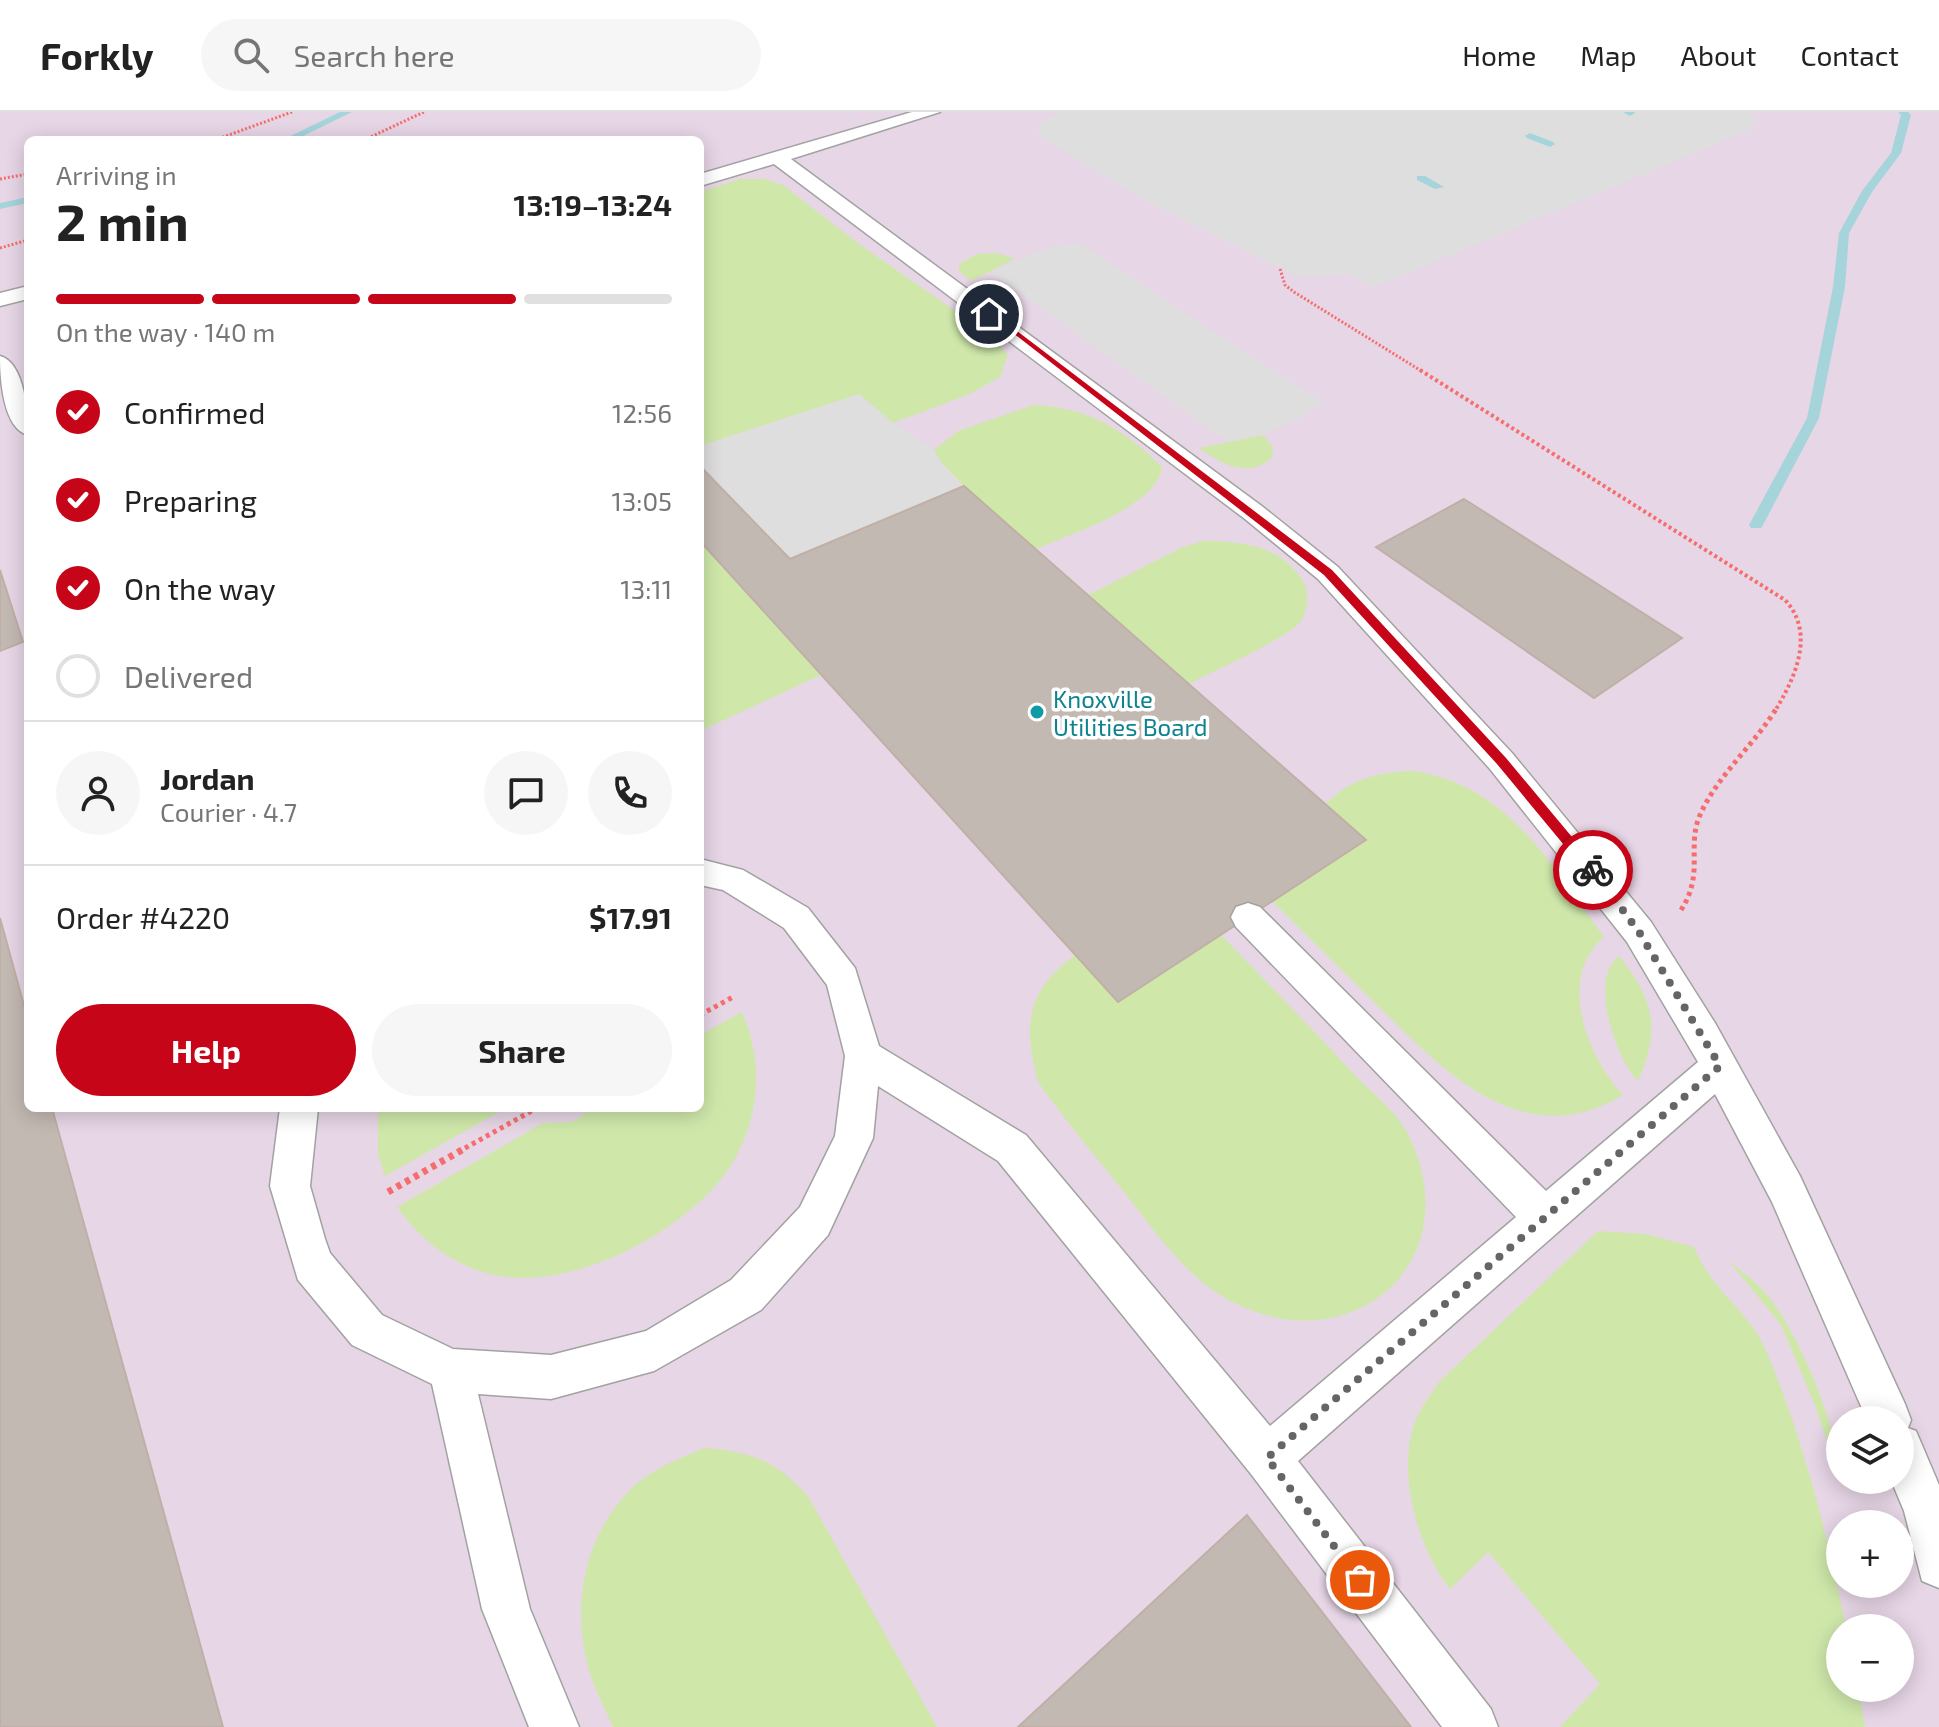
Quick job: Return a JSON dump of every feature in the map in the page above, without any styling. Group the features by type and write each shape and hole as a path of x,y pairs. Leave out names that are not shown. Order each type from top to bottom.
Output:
{"lane":[{"path":"704,179 931,112"},
{"path":"775,156 1254,513 1328,573 1501,761 1595,873 1639,932 1720,1066 1786,1189 1883,1406"},
{"path":"0,300 24,293"},
{"path":"0,363 24,419"},
{"path":"299,1112 290,1186 313,1265 367,1330 451,1370 551,1377 654,1350 746,1295 814,1221 854,1138 863,1056 843,979 796,918 731,879 704,873"},
{"path":"1248,917 1544,1217"},
{"path":"863,1056 1012,1148 1267,1458 1473,1727"},
{"path":"1267,1458 1720,1066"},
{"path":"451,1370 506,1609 554,1727"},
{"path":"1914,1480 1927,1511 1939,1564"}],"path":[{"path":"226,136 292,112"},
{"path":"373,136 424,112"},
{"path":"0,179 24,175"},
{"path":"0,248 24,241"},
{"path":"1280,269 1285,285 1304,298 1757,580 1786,600 1797,617 1801,638 1795,670 1778,707 1700,812 1699,863 1693,889 1690,899 1672,916"},
{"path":"704,1013 733,997"},
{"path":"388,1192 530,1112"}],"shaded area":[{"path":"0,112 1939,112 1939,1727 0,1727"},
{"path":"1059,112 1749,112 1757,119 1750,130 1374,287 1348,274 1311,277 1292,274 1144,200 1038,135 1039,124"},
{"path":"1080,243 1323,402 1301,418 1263,435 1228,442 990,272 1050,247"},
{"path":"859,394 893,423 934,450 940,461 964,486 790,559 704,470 704,445"}],"green space":[{"path":"740,179 764,179 783,185 859,244 990,335 1008,355 1000,377 970,394 893,423 859,394 704,445 704,191"},
{"path":"997,253 1015,259 971,281 959,271 959,264 977,254"},
{"path":"1033,405 1088,415 1119,431 1162,467 1157,481 1145,495 1109,518 1034,550 965,490 934,450 958,431"},
{"path":"1263,435 1273,447 1272,458 1253,468 1226,464 1199,448"},
{"path":"1203,541 1233,542 1274,554 1297,572 1305,585 1307,603 1301,621 1294,628 1187,685 1086,596 1183,547"},
{"path":"704,545 821,675 704,729"},
{"path":"1413,771 1447,779 1476,793 1502,811 1546,857 1604,937 1590,954 1582,974 1579,995 1582,1017 1598,1060 1623,1095 1586,1111 1551,1116 1518,1110 1487,1097 1429,1055 1272,901 1308,829 1337,794 1357,782 1381,774"},
{"path":"1221,935 1391,1110 1408,1134 1424,1181 1424,1224 1411,1261 1388,1290 1355,1310 1317,1320 1274,1317 1229,1300 1213,1290 1171,1252 1038,1082 1031,1043 1032,1011 1046,982 1075,955 1118,1002"},
{"path":"1619,956 1640,986 1650,1016 1650,1046 1638,1081 1621,1056 1606,999 1610,967"},
{"path":"742,1012 750,1032 756,1075 751,1119 744,1140 722,1178 701,1201 644,1242 576,1270 541,1277 508,1277 477,1270 443,1252 423,1237 397,1207 543,1123 572,1122 588,1112 704,1112 704,1033"},
{"path":"378,1112 499,1112 385,1176 378,1155"},
{"path":"1598,1231 1646,1234 1694,1247 1710,1276 1757,1333 1791,1415 1826,1538 1826,1598 1840,1598 1843,1614 1826,1614 1826,1702 1861,1702 1865,1727 1560,1727 1600,1684 1488,1552 1450,1589 1429,1555 1421,1535 1410,1492 1409,1450 1417,1418 1439,1382"},
{"path":"1728,1260 1765,1292 1793,1335 1825,1410 1826,1438 1814,1403 1781,1325"},
{"path":"704,1448 736,1452 762,1460 785,1474 808,1496 937,1727 613,1727 591,1677 584,1646 582,1598 591,1552 613,1510 629,1491 664,1466"}],"building":[{"name":"Knoxville Utilities Board","path":"704,470 790,559 964,486 1366,840 1118,1002 704,545"},
{"path":"1464,499 1682,638 1594,698 1376,547"},
{"path":"0,570 23,642 0,651"},
{"path":"0,918 24,1005 24,1112 53,1112 223,1727 0,1727"},
{"path":"1247,1515 1411,1727 1018,1727"}],"waterway":[{"path":"296,136 347,112"},
{"path":"1756,525 1813,418 1839,287 1844,233 1867,191 1896,153 1906,115 1903,112"},
{"path":"1530,136 1550,144"},
{"path":"1421,178 1439,187"},
{"path":"0,206 24,201"}],"way so far":[{"path":"1360,1580 1267,1458 1720,1066 1639,932 1593,870"}],"place":[{"name":"Knoxville Utilities Board","path":"1037,712"}],"route":[{"path":"989,314 1254,513 1328,573 1501,761 1593,870"}]}
